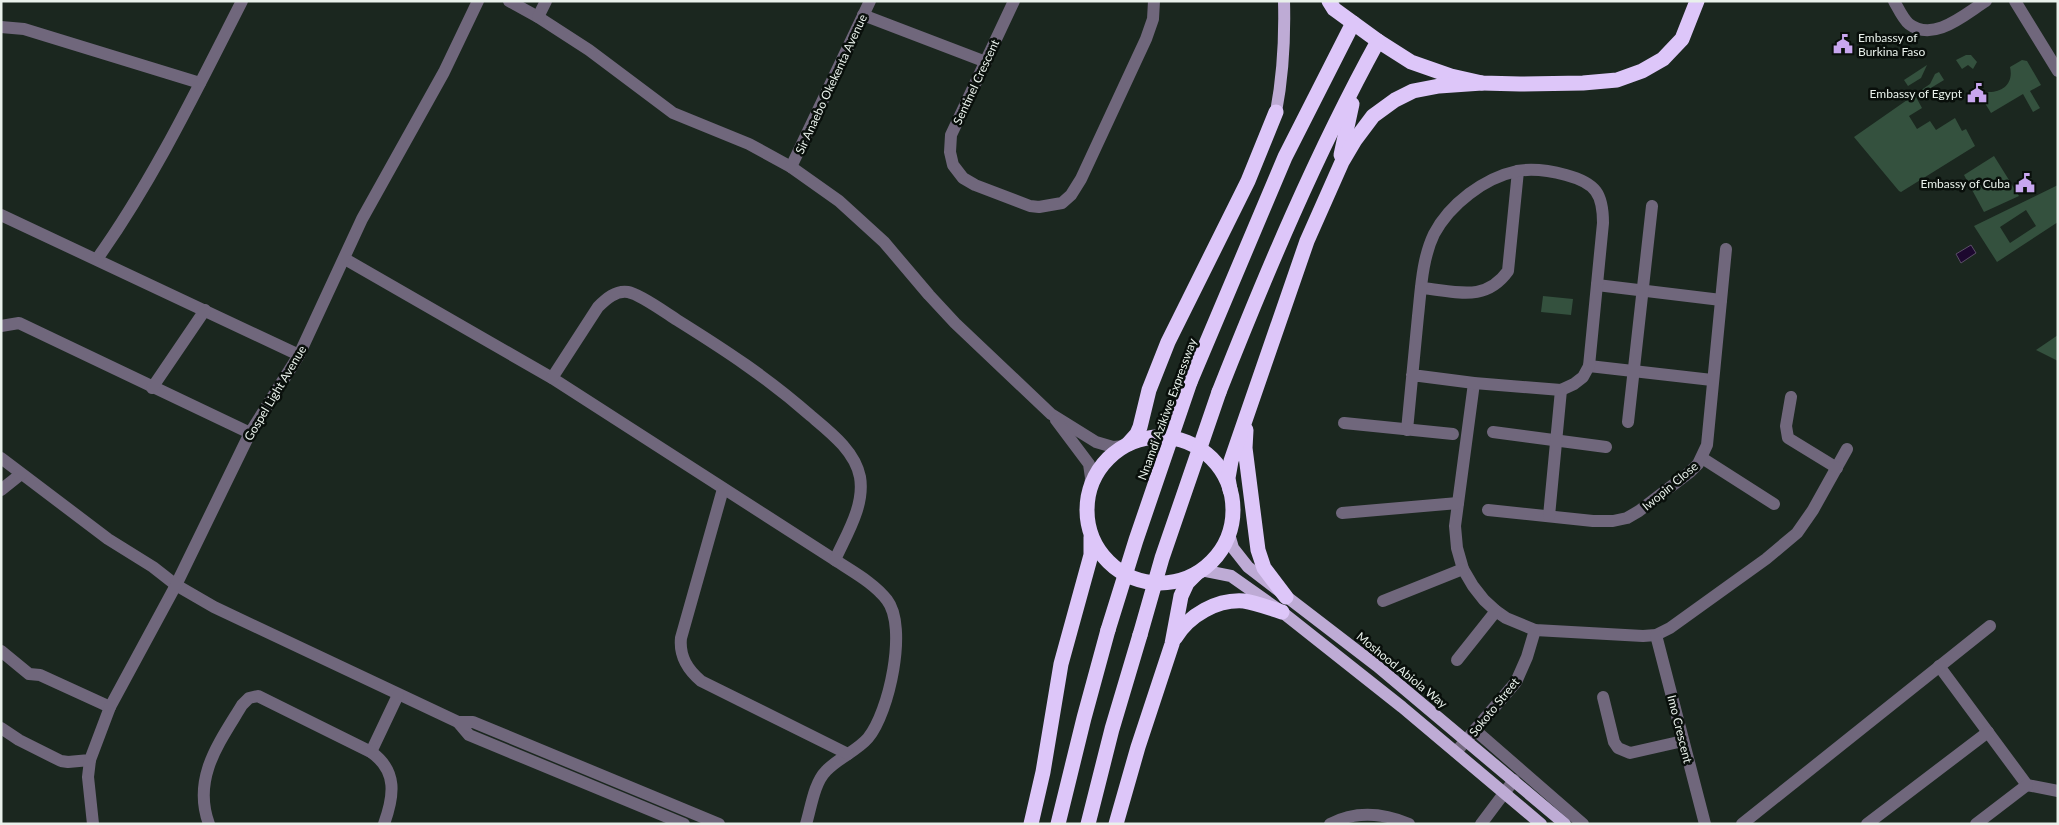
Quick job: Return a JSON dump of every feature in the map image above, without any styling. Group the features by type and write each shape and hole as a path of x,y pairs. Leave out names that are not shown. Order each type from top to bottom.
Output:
{"highway":[{"path":"1329,1 1334,9 1378,42 1411,62 1451,76 1482,83"},
{"path":"1116,824 1138,746 1172,644 1184,589 1213,560 1229,534 1232,520 1228,478 1231,462 1295,272 1335,178 1355,140 1373,116 1395,100 1414,91 1439,86 1482,83 1583,83 1617,80 1642,71 1663,59 1682,39 1697,1"},
{"name":"Nnamdi Azikiwe Expressway","path":"1058,824 1108,630 1139,531 1190,382 1286,157 1354,23"},
{"path":"1088,824 1112,729 1162,558 1219,392 1260,287 1309,179 1359,76 1378,42"},
{"path":"1335,178 1359,76"},
{"name":"Nnamdi Azikiwe Expressway","path":"1126,445 1137,434 1149,390 1168,342 1248,181 1276,112"},
{"path":"1247,414 1246,448 1258,550 1264,568 1284,604"},
{"path":"1031,824 1043,772 1061,664 1091,555 1087,510 1090,489 1098,472 1109,457 1126,445 1143,439 1174,438 1190,443 1215,462 1224,475 1230,490"},
{"path":"1090,531 1098,548 1110,563 1124,574 1133,578 1160,583 1179,581 1199,572"},
{"path":"1172,644 1179,631 1196,615 1223,603 1244,601 1284,604"}],"main road":[{"path":"1276,112 1282,81 1285,23 1284,1"},
{"name":"Moshood Abiola Way","path":"1229,534 1233,548 1242,561 1284,604 1541,824"},
{"name":"Moshood Abiola Way","path":"1199,572 1231,576 1284,604 1377,666 1471,735 1514,780 1565,824"}],"street":[{"path":"97,259 132,207 200,83 242,1"},
{"name":"Gospel Light Avenue","path":"93,824 88,777 90,760 110,707 176,585 250,433 299,355 362,219 444,72 478,1"},
{"path":"509,1 538,17 589,50 674,113 749,144 791,167 839,201 884,242 941,308 1051,414 1089,464 1090,489"},
{"path":"538,17 546,1"},
{"name":"Sir Anaebo Okekenta Avenue","path":"791,167 870,1"},
{"name":"Sentinel Crescent","path":"1014,1 951,135 950,152 953,166 963,178 975,185 1030,206 1048,206 1062,203 1071,195 1081,179 1137,60 1153,19 1154,1"},
{"path":"1894,1 1908,24 1918,28 1934,30 1943,28 1986,1"},
{"path":"2015,1 2058,71"},
{"path":"863,16 986,62"},
{"path":"1,27 24,29 200,83"},
{"path":"1407,430 1412,375 1421,288 1428,252 1434,234 1452,210 1482,186 1518,171 1533,170 1566,175 1589,184 1598,192 1603,205 1603,224 1589,366 1583,377 1574,384 1560,390 1474,383 1412,375"},
{"path":"1421,288 1479,294 1501,280 1508,271 1518,171"},
{"path":"1628,422 1652,206"},
{"path":"1,215 299,355"},
{"name":"Iwopin Close","path":"1488,510 1593,521 1613,521 1627,518 1639,511 1690,472 1702,458 1707,445 1726,249"},
{"path":"345,259 552,378 722,489 836,560 868,582 887,600 892,609 897,630 890,683 878,719 867,739 826,771 821,779 806,824"},
{"path":"1597,285 1721,300"},
{"path":"552,378 598,307 607,298 618,293 628,292 649,303 729,352 781,390 830,432 853,460 860,477 860,497 858,508 836,560"},
{"path":"152,388 205,310"},
{"path":"1,326 19,324 250,433"},
{"path":"1589,366 1712,380"},
{"path":"1474,383 1458,503 1457,548 1463,569 1484,600 1506,618 1535,630 1630,636 1656,635 1686,619 1791,539 1813,510 1847,449"},
{"path":"1548,516 1560,390"},
{"path":"1791,397 1786,426 1788,438 1836,468"},
{"path":"1051,414 1096,442 1113,447 1126,445"},
{"path":"1344,422 1453,434"},
{"path":"1493,432 1606,447"},
{"path":"1,458 100,533 153,567 176,585 214,607 458,722 469,734 684,824"},
{"path":"1702,458 1774,504"},
{"path":"1,490 21,474"},
{"path":"722,489 681,638 681,652 686,665 701,681 848,754"},
{"path":"1342,513 1458,503"},
{"path":"1383,601 1463,569"},
{"path":"1457,660 1496,611"},
{"path":"1742,824 1990,626"},
{"name":"Sokoto Street","path":"1456,752 1516,682 1524,665 1535,630"},
{"name":"Imo Crescent","path":"1656,635 1705,824"},
{"path":"1,651 28,674 40,676 110,707"},
{"path":"1939,666 2027,785 2058,791"},
{"path":"371,752 398,695"},
{"path":"210,824 205,812 202,792 205,772 242,706 249,698 258,696 371,752 383,761 389,774 392,792 384,824"},
{"path":"1603,697 1614,742 1624,751 1630,753 1683,742"},
{"path":"458,722 473,722 719,824"},
{"path":"1,728 19,740 65,761 88,777"},
{"path":"1867,824 1988,732"},
{"path":"1471,735 1583,824"},
{"path":"536,762 541,750"},
{"path":"65,761 90,760"},
{"path":"1481,824 1514,780"},
{"path":"1976,824 2027,785"},
{"path":"1330,824 1354,816 1375,814 1409,824"}],"green space":[{"path":"1966,55 1971,55 1977,62 1973,69 1968,65 1962,69 1956,60"},
{"path":"2022,60 2027,61 2041,85 2030,91 2040,108 2033,112 2023,94 1991,113 1983,100 1988,98 1987,92 1997,91 2006,86 2010,78 2010,67"},
{"path":"1927,65 1921,78 1908,86 1904,80"},
{"path":"1939,72 1944,80 1916,97 1922,108 1909,116 1917,129 1930,121 1936,130 1955,118 1962,131 1966,129 1975,146 1901,192 1854,137 1930,84 1935,74"},
{"path":"1994,156 2019,196 1984,212 1964,175"},
{"path":"2058,185 2058,222 1997,262 1974,226","holes":["2026,210 2036,226 2010,243 2000,227"]},
{"path":"1543,296 1573,299 1571,315 1541,312"},
{"path":"2058,335 2058,361 2036,350"}],"shaded area":[{"path":"1971,245 1976,253 1961,263 1956,254"}],"place":[{"name":"Embassy of Burkina Faso","path":"1843,44"},
{"name":"Embassy of Egypt","path":"1977,93"},
{"name":"Embassy of Cuba","path":"2025,183"}]}
